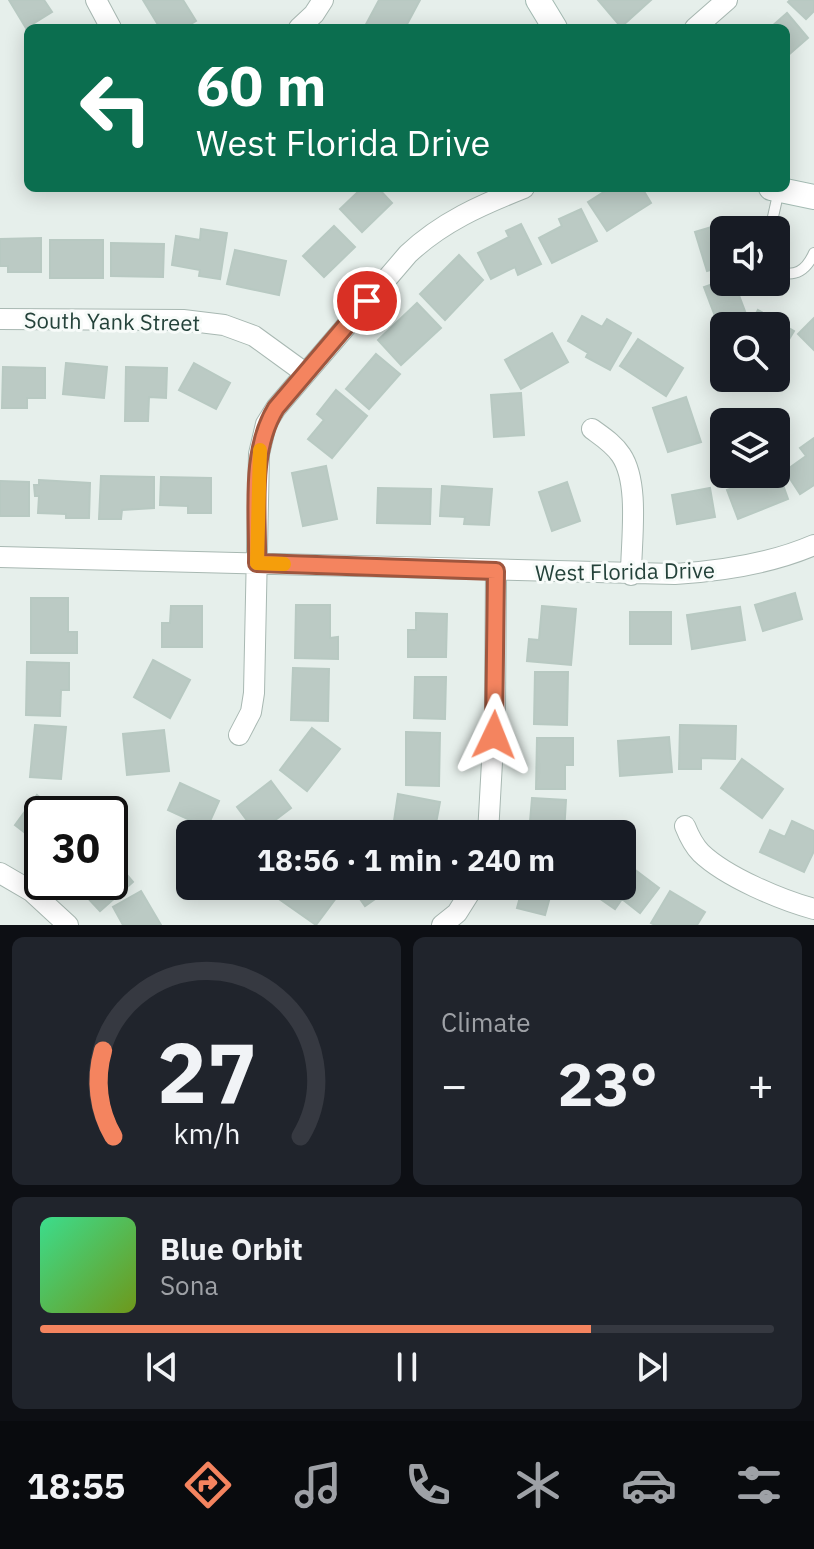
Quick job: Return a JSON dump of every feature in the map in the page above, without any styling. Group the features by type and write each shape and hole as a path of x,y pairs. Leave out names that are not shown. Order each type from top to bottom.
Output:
{"street":[{"path":"96,0 109,24"},
{"path":"302,24 323,0"},
{"path":"538,0 553,24"},
{"path":"700,24 727,0"},
{"path":"239,735 251,712 254,693 259,454 266,424 305,373 426,237 467,211 514,192"},
{"path":"790,192 814,197"},
{"name":"South Yank Street","path":"0,319 183,320 224,325 254,336 305,373"},
{"path":"592,429 610,442 628,467 632,485 631,575"},
{"name":"West Florida Drive","path":"0,557 631,575 710,572 778,558 814,545"},
{"path":"489,820 495,708 496,571"},
{"path":"685,826 694,845 713,862 779,896 814,909"},
{"path":"0,873 31,891 68,925"},
{"path":"442,925 457,913 465,900"}],"lane":[{"path":"772,216 775,192"},
{"path":"790,275 806,268 814,253"}],"building":[{"path":"9,0 44,0 52,12 32,24 24,25"},
{"path":"143,0 183,0 196,21 191,24 158,24"},
{"path":"379,0 420,0 407,24 366,24"},
{"path":"598,0 651,0 624,24 618,24"},
{"path":"814,0 814,11 806,19 788,2"},
{"path":"787,13 808,38 790,54 790,24 775,24"},
{"path":"358,192 382,192 392,203 362,232 340,209"},
{"path":"604,192 644,192 651,203 607,231 588,202"},
{"path":"581,209 597,241 552,263 539,238 562,226 559,219"},
{"path":"521,224 541,264 518,275 515,267 491,279 478,253 509,237 506,231"},
{"path":"334,226 355,247 324,277 303,256"},
{"path":"710,228 710,270 707,271 695,232"},
{"path":"201,229 227,233 220,279 199,276 200,270 172,265 176,236 200,240"},
{"path":"41,238 41,272 8,272 8,266 0,266 0,239"},
{"path":"50,240 103,240 103,278 50,278"},
{"path":"111,243 164,244 163,277 111,276"},
{"path":"235,250 286,261 279,295 227,284"},
{"path":"459,255 483,280 445,320 420,294"},
{"path":"710,285 710,296 739,296 745,312 713,312 704,287"},
{"path":"417,303 441,328 401,365 378,340"},
{"path":"582,316 602,327 607,319 631,333 610,370 586,357 588,353 568,341"},
{"path":"814,318 814,350 798,334"},
{"path":"552,333 568,362 521,389 505,360"},
{"path":"638,339 683,368 666,396 620,366"},
{"path":"376,354 400,374 369,409 346,389"},
{"path":"66,363 107,367 104,398 63,394"},
{"path":"194,363 230,383 216,409 179,390"},
{"path":"3,367 45,368 45,398 27,398 27,408 2,408"},
{"path":"126,367 167,368 166,398 149,397 148,421 125,421"},
{"path":"336,390 367,416 332,458 308,439 324,420 317,414"},
{"path":"521,393 524,435 494,437 491,395"},
{"path":"686,397 701,442 668,452 653,408"},
{"path":"814,438 814,485 800,494 790,479 790,467 806,456 800,448"},
{"path":"326,466 337,519 303,526 292,473"},
{"path":"101,476 154,477 154,508 122,510 121,519 99,519"},
{"path":"161,477 211,478 211,513 188,513 188,506 160,505"},
{"path":"39,480 90,483 89,518 38,513 39,496 35,496 34,485 39,485"},
{"path":"0,481 29,482 29,516 0,516"},
{"path":"567,482 580,521 552,531 539,492"},
{"path":"442,486 492,489 489,525 464,524 465,517 440,516"},
{"path":"378,488 431,489 430,524 377,523"},
{"path":"710,488 715,517 677,524 672,495"},
{"path":"784,488 788,499 738,519 727,490"},
{"path":"795,593 802,619 763,631 755,605"},
{"path":"31,598 68,598 68,632 77,632 77,653 31,653"},
{"path":"296,605 330,605 330,638 338,637 338,659 295,658"},
{"path":"171,606 202,606 202,647 162,647 162,623 170,623"},
{"path":"542,606 576,609 571,665 527,661 529,639 539,640"},
{"path":"740,607 745,640 692,649 687,615"},
{"path":"630,612 671,612 671,644 630,644"},
{"path":"416,613 447,614 446,657 408,657 408,630 416,630"},
{"path":"153,660 190,680 170,718 134,697"},
{"path":"27,662 69,663 69,690 61,690 60,716 26,715"},
{"path":"293,668 329,669 328,721 291,720"},
{"path":"535,672 568,672 567,725 534,724"},
{"path":"415,677 446,677 445,719 414,718"},
{"path":"35,725 66,727 61,779 30,777"},
{"path":"680,725 736,726 735,759 701,758 701,769 679,769"},
{"path":"312,728 340,749 307,791 280,770"},
{"path":"164,730 169,771 127,775 123,734"},
{"path":"406,732 440,733 439,786 406,785"},
{"path":"669,737 672,772 620,776 618,741"},
{"path":"537,738 573,738 573,765 565,765 565,789 536,789"},
{"path":"742,759 783,789 762,818 721,788"},
{"path":"271,781 291,808 275,820 247,820 237,807"},
{"path":"180,783 219,801 211,820 190,820 168,810"},
{"path":"398,794 440,802 437,820 394,820"},
{"path":"532,798 566,800 565,820 530,820"},
{"path":"24,813 24,832 15,825"},
{"path":"792,821 814,831 814,851 804,872 760,852 770,830 785,837"},
{"path":"636,871 659,888 640,913 623,900 636,900"},
{"path":"141,891 161,925 123,925 113,907"},
{"path":"670,891 705,912 697,925 651,923"},
{"path":"90,900 113,900 100,911"},
{"path":"280,900 335,900 316,925"},
{"path":"519,900 549,900 545,915 517,908"},
{"path":"602,900 621,900 615,909"}],"slow traffic":[{"path":"260,450 257,563 284,564"}],"route":[{"path":"367,301 276,408 266,424 259,454 257,563 496,571 494,735"}]}
